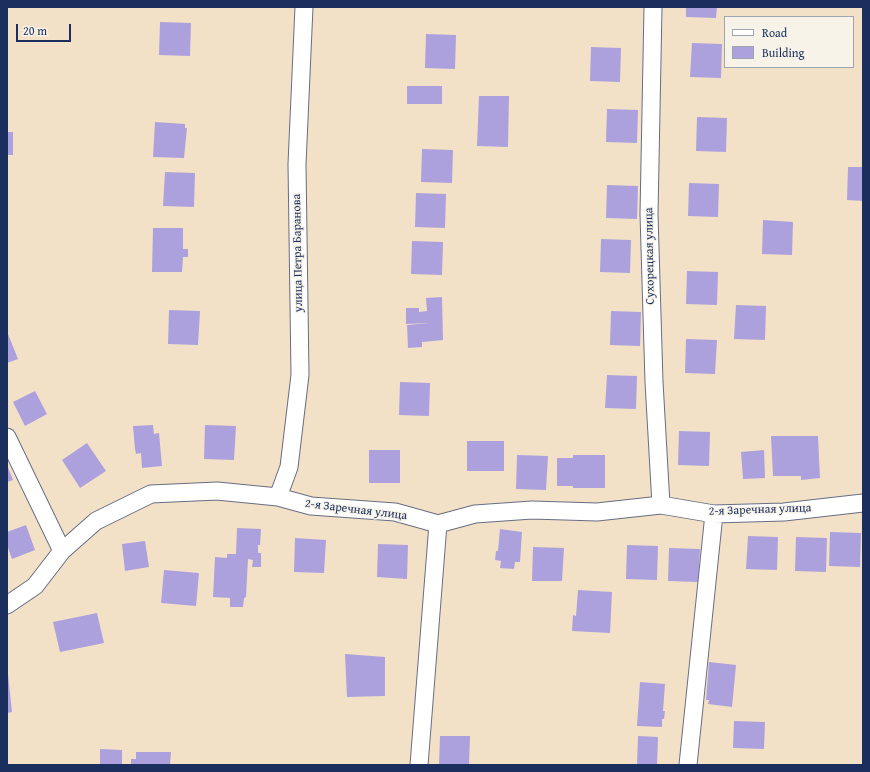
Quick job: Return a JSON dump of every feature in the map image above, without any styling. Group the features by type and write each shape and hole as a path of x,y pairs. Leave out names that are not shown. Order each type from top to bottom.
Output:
{"street":[{"name":"улица Петра Баранова","path":"278,497 289,467 300,375 297,164 304,7"},
{"name":"Сухорецкая улица","path":"653,7 649,214 654,382 661,505"},
{"path":"7,437 62,551"},
{"name":"2-я Заречная улица","path":"7,604 35,586 62,551 96,521 151,494 217,491 278,497 311,506 395,512 438,524 475,514 532,510 597,512 661,505 714,514 784,512 863,504"},
{"path":"688,765 714,514"},
{"path":"420,765 438,524"}],"building":[{"path":"686,7 717,7 716,18 686,17"},
{"path":"160,22 191,23 190,56 159,55"},
{"path":"426,34 456,35 455,69 425,68"},
{"path":"692,43 722,44 721,78 690,77"},
{"path":"591,47 621,48 620,82 590,81"},
{"path":"407,86 442,86 442,104 407,104"},
{"path":"479,96 509,96 508,147 477,146"},
{"path":"607,109 638,110 637,143 606,142"},
{"path":"697,117 727,118 726,152 696,151"},
{"path":"155,122 185,124 185,128 187,128 184,158 153,157"},
{"path":"7,132 13,132 13,155 7,155"},
{"path":"422,149 453,150 452,183 421,182"},
{"path":"848,167 863,167 863,201 847,200"},
{"path":"165,172 195,173 194,207 163,206"},
{"path":"689,183 719,184 718,217 688,216"},
{"path":"607,185 638,186 637,219 606,218"},
{"path":"416,193 446,194 445,228 415,227"},
{"path":"763,220 793,222 792,255 762,254"},
{"path":"153,228 183,228 183,249 188,249 188,257 183,257 182,272 152,272"},
{"path":"601,239 631,240 630,273 600,272"},
{"path":"412,241 443,242 442,275 411,274"},
{"path":"687,271 718,272 717,305 686,304"},
{"path":"442,297 443,340 422,342 422,347 408,348 407,325 429,323 406,324 406,308 419,308 419,312 427,311 426,298"},
{"path":"736,305 766,306 765,340 734,339"},
{"path":"169,310 200,311 198,345 168,344"},
{"path":"611,311 641,312 640,346 610,345"},
{"path":"7,334 18,359 7,363"},
{"path":"686,339 717,340 715,374 685,373"},
{"path":"607,375 637,376 636,409 605,408"},
{"path":"400,382 430,383 429,416 399,415"},
{"path":"35,391 47,414 25,426 13,402"},
{"path":"153,425 154,434 159,433 162,466 142,468 141,453 136,454 133,426"},
{"path":"205,425 236,426 234,460 204,459"},
{"path":"679,431 710,432 709,466 678,465"},
{"path":"771,436 818,436 820,478 801,480 801,476 773,476"},
{"path":"467,441 504,441 504,471 467,471"},
{"path":"87,443 106,471 80,488 62,460"},
{"path":"369,450 400,450 400,483 369,483"},
{"path":"764,450 765,478 743,479 741,452"},
{"path":"517,455 548,456 546,490 516,489"},
{"path":"573,455 605,455 605,488 573,488 573,486 557,486 557,458 573,458"},
{"path":"7,465 13,480 7,482"},
{"path":"26,525 35,550 12,559 7,545 7,532"},
{"path":"237,528 261,529 258,553 261,553 261,567 252,567 253,560 248,559 246,597 244,598 243,607 230,607 230,598 213,597 215,557 227,558 227,554 236,554"},
{"path":"500,529 522,532 520,562 515,562 514,569 500,568 501,561 495,560 496,551 498,551"},
{"path":"830,532 861,533 860,567 829,566"},
{"path":"748,536 778,537 777,570 746,569"},
{"path":"796,537 827,538 826,572 795,571"},
{"path":"295,538 326,540 324,573 294,572"},
{"path":"145,541 149,567 125,571 122,544"},
{"path":"378,544 408,545 407,579 377,577"},
{"path":"627,545 658,546 657,580 626,579"},
{"path":"533,547 564,548 562,581 532,581"},
{"path":"669,548 700,549 698,582 668,581"},
{"path":"164,570 199,573 196,606 161,603"},
{"path":"578,590 612,592 610,633 572,631 573,615 576,616"},
{"path":"97,613 104,643 60,652 53,622"},
{"path":"345,654 385,657 385,696 347,697"},
{"path":"709,662 736,665 732,707 708,704 709,700 706,700"},
{"path":"7,674 12,712 7,713"},
{"path":"640,682 665,684 663,711 665,711 664,719 662,719 662,727 637,726"},
{"path":"734,721 765,722 764,749 733,748"},
{"path":"440,736 470,736 469,765 439,765"},
{"path":"638,736 658,737 657,765 637,765"},
{"path":"100,749 122,750 122,765 100,765"},
{"path":"136,752 171,752 170,765 131,765 131,759 136,759"}]}
